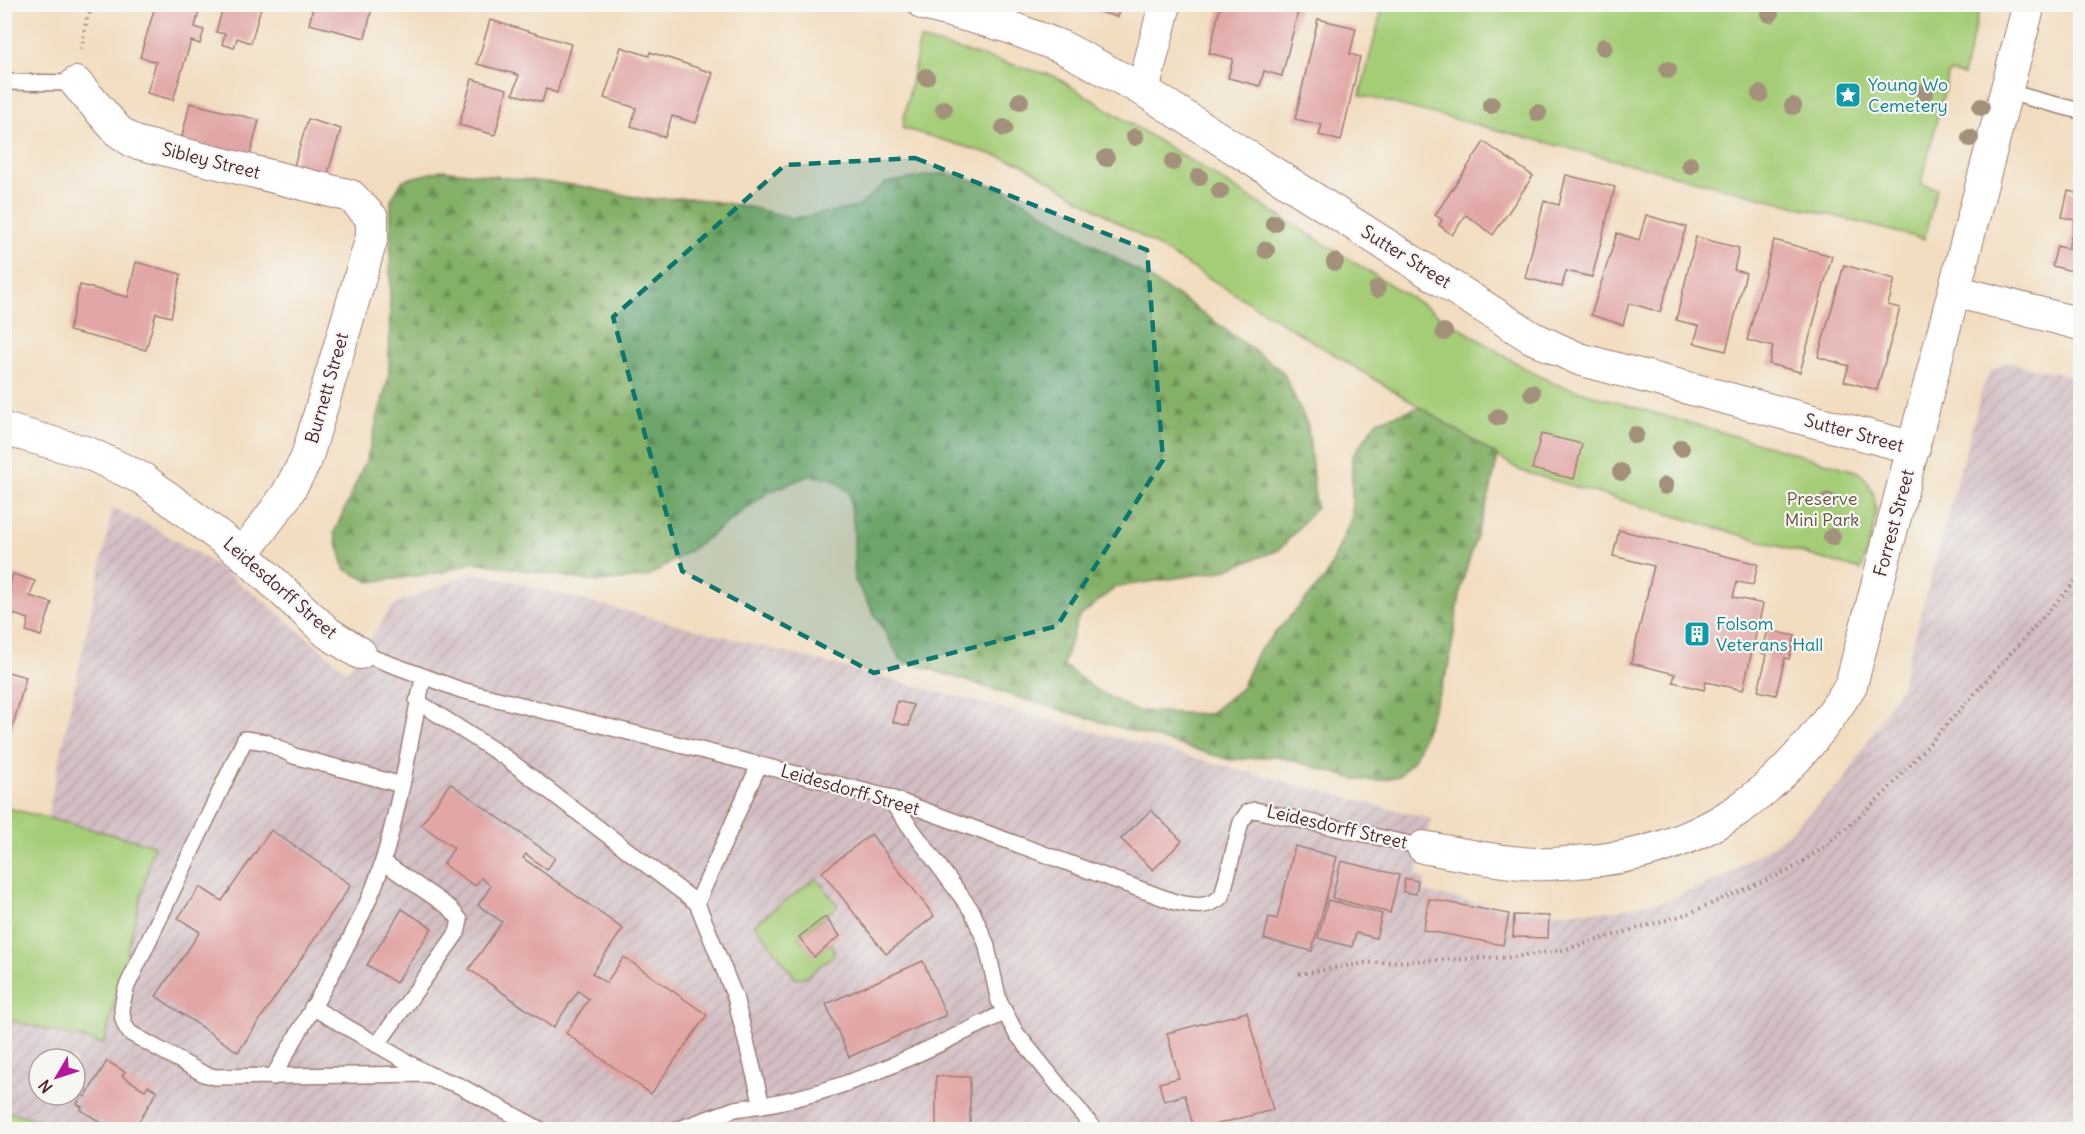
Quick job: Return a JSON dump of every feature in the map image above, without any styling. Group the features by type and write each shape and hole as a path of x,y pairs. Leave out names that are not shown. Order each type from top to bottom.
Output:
{"street":[{"name":"Sutter Street","path":"924,4 1006,26 1062,47 1143,90 1531,337 1605,367 1914,448"},
{"path":"1143,90 1165,4"},
{"name":"Forrest Street","path":"1690,838 1723,820 1781,775 1829,720 1851,685 2029,4"},
{"name":"Sibley Street","path":"76,82 118,131 134,142 351,196 366,209"},
{"name":"Burnett Street","path":"243,554 286,495 306,460 372,237 372,218 366,209"},
{"path":"1955,291 2080,324"},
{"name":"Leidesdorff Street","path":"4,429 88,453 143,479 243,554 309,617 360,653"},
{"name":"Leidesdorff Street","path":"1423,847 1486,859 1538,864 1593,861 1645,854 1690,838"}],"lane":[{"path":"6,82 76,82"},
{"path":"2007,92 2080,111"},
{"name":"Leidesdorff Street","path":"360,653 423,678 461,690 888,797 1175,902 1193,906 1214,903 1222,896 1240,822 1248,812 1255,810 1423,847"},
{"path":"273,1077 352,934 383,862 402,785 423,678"},
{"path":"417,701 488,745 697,903 735,996 762,1105"},
{"path":"402,785 294,756 266,742 245,740 127,986 122,1015 124,1026 130,1032 204,1074 273,1077 428,1074"},
{"path":"697,903 759,765"},
{"path":"888,797 972,911 986,943 995,987 1004,1013 1029,1050 1095,1130"},
{"path":"377,1045 457,933 460,920 450,908 383,862"},
{"path":"312,1007 428,1074 460,1086 541,1130"},
{"path":"676,1130 735,1109 820,1094 854,1083 1004,1013"}],"path":[{"path":"76,82 87,18 94,4"}],"highlighted area":[{"path":"915,158 1147,250 1163,460 1057,626 874,673 682,571 613,317 785,165"}],"shaded area":[{"path":"2007,362 2080,378 2080,1129 77,1129 5,1111 4,1019 104,1044 154,845 47,818 113,508 155,528 205,558 265,602 347,671 394,605 470,573 486,575 1431,819 1416,876 1425,879 1423,892 1496,907 1541,912 1610,911 1667,900 1720,879 1780,840 1844,781 1901,686 1983,387 1991,371"}],"green space":[{"path":"1383,5 1969,5 1980,7 1963,75 1949,72 1921,184 1937,188 1924,239 1360,95"},
{"name":"Preserve Mini Park","path":"920,39 1054,76 1526,369 1555,384 1859,472 1868,483 1875,506 1873,531 1861,570 1521,471 1021,163 902,128"},
{"path":"442,170 581,186 644,199 691,198 745,206 794,218 858,207 885,183 943,173 1003,188 1192,305 1283,372 1308,426 1316,508 1279,550 1222,571 1116,587 1078,618 1063,665 1095,689 1135,711 1209,714 1241,688 1257,653 1326,577 1352,516 1352,457 1377,421 1420,407 1498,456 1490,492 1462,583 1448,669 1415,758 1399,776 1377,781 1354,779 1277,756 1230,760 1013,696 901,660 854,579 854,530 849,492 831,478 809,476 769,492 697,546 647,577 599,582 474,562 440,573 370,582 345,569 334,533 367,458 389,375 391,200 403,180"},
{"path":"4,807 154,845 104,1044 5,1019"},
{"path":"816,878 838,906 799,937 814,956 832,943 834,955 807,976 796,979 755,924"},
{"path":"5,1111 77,1129 5,1129"}],"building":[{"path":"149,4 201,4 195,27 204,30 200,44 191,41 173,100 147,93 156,62 140,57 154,10 148,8"},
{"path":"224,4 262,4 251,43 237,38 234,48 222,44 225,34 216,32"},
{"path":"314,4 373,4 365,38 309,24"},
{"path":"1221,4 1300,4 1282,76 1264,71 1260,86 1228,78 1233,59 1209,53"},
{"path":"1076,5 1121,5 1117,17"},
{"path":"1318,19 1356,28 1350,54 1360,57 1341,141 1319,135 1322,125 1295,119"},
{"path":"490,20 571,44 557,93 546,89 542,102 513,94 519,75 477,64"},
{"path":"621,47 649,56 650,52 713,73 696,123 672,116 665,137 631,126 636,108 604,98"},
{"path":"472,79 507,89 495,135 459,125"},
{"path":"190,103 259,120 248,163 180,145"},
{"path":"308,119 341,129 326,180 293,169"},
{"path":"1484,142 1533,176 1493,235 1466,215 1452,235 1439,225 1442,220 1435,215"},
{"path":"1566,175 1615,187 1592,277 1566,271 1562,287 1525,278 1544,201 1559,205"},
{"path":"2068,191 2080,194 2080,273 2052,266 2057,246 2068,249 2075,220 2062,217"},
{"path":"1646,215 1686,227 1660,312 1629,303 1623,325 1591,315 1617,233 1639,240"},
{"path":"1696,237 1739,248 1734,270 1746,273 1726,351 1694,343 1699,326 1676,320"},
{"path":"1774,240 1832,256 1800,372 1769,364 1773,347 1747,340"},
{"path":"136,262 181,274 171,317 156,313 146,350 69,331 80,285 128,297"},
{"path":"1844,265 1895,279 1888,305 1900,308 1877,390 1844,381 1849,366 1818,357"},
{"path":"1541,434 1582,444 1574,479 1532,469"},
{"name":"Folsom Veterans Hall","path":"1619,530 1758,564 1753,585 1737,582 1733,597 1763,604 1743,690 1706,682 1704,690 1673,682 1675,674 1631,663 1654,566 1613,556"},
{"path":"13,574 35,581 30,596 52,603 41,636 26,631 29,619 13,614 9,626 4,625 4,583 10,585"},
{"path":"1768,630 1795,636 1789,659 1785,658 1776,695 1758,691 1767,655 1762,653"},
{"path":"4,671 26,677 11,733 4,731"},
{"path":"897,701 913,705 909,726 893,722"},
{"path":"450,783 555,858 547,870 526,854 523,858 623,929 592,973 606,983 624,957 707,1015 651,1094 566,1033 589,999 578,991 553,1028 469,969 502,922 478,905 491,886 481,878 475,886 443,864 454,848 421,825"},
{"path":"1151,810 1182,841 1153,870 1121,839"},
{"path":"271,830 351,885 238,1052 156,996 200,932 178,918 200,887 222,901"},
{"path":"871,834 934,916 886,954 822,872"},
{"path":"1295,846 1337,857 1312,951 1264,939 1269,917 1277,919"},
{"path":"1341,861 1399,875 1390,913 1332,898"},
{"path":"1405,878 1418,881 1416,894 1403,892"},
{"path":"1429,899 1509,914 1503,945 1423,930"},
{"path":"1328,900 1382,914 1376,938 1356,933 1352,947 1318,938"},
{"path":"402,909 432,928 396,983 367,965"},
{"path":"1514,915 1549,916 1548,938 1513,937"},
{"path":"825,917 840,936 814,957 799,937"},
{"path":"923,961 946,1015 849,1057 826,1004"},
{"path":"1247,1012 1273,1110 1194,1130 1185,1095 1164,1101 1159,1083 1179,1078 1167,1033"},
{"path":"107,1061 125,1072 122,1076 145,1090 148,1086 157,1091 134,1130 113,1130 81,1110 82,1107 87,1107 87,1094"},
{"path":"936,1076 970,1077 970,1130 936,1130"}],"place":[{"name":"Young Wo Cemetery","path":"1848,95"},
{"name":"Folsom Veterans Hall","path":"1697,634"}]}
